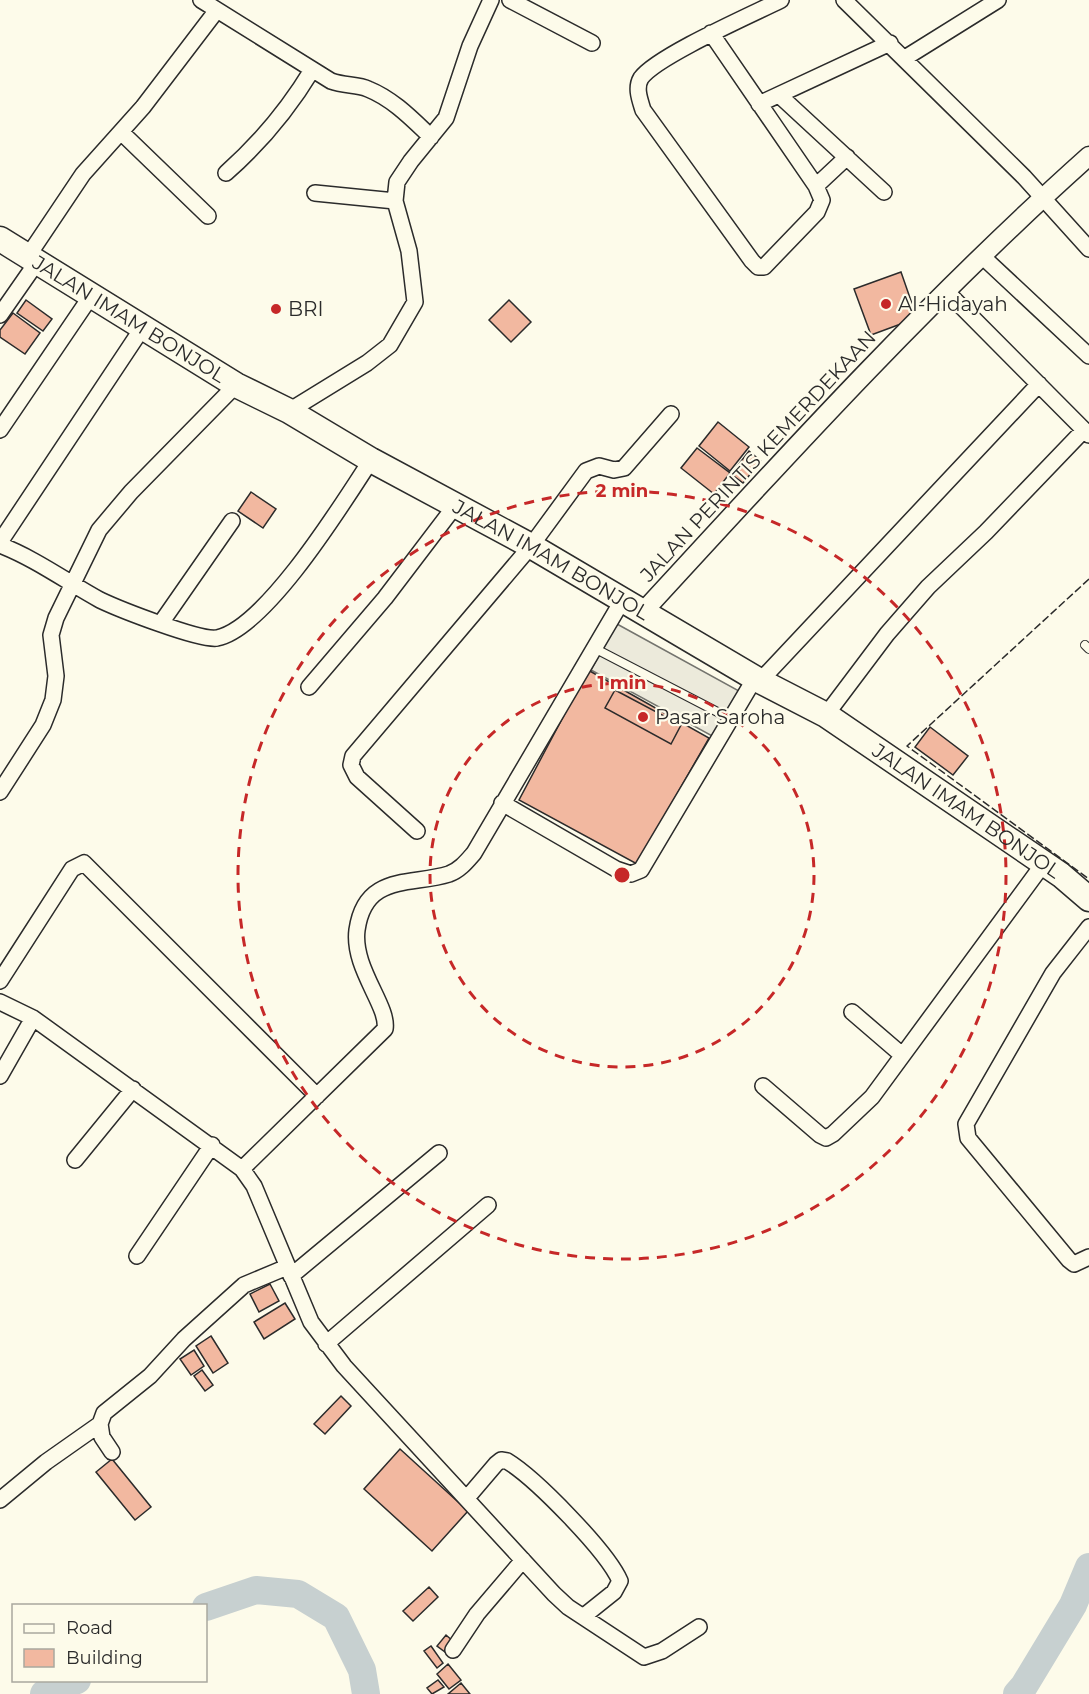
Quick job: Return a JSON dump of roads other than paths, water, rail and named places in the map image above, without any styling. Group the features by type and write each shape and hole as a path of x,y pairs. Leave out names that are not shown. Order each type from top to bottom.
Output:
{"highway":[{"name":"JALAN IMAM BONJOL","path":"0,239 236,385 289,411 371,460 531,546 758,680 826,715 1044,863 1089,899"}],"street":[{"path":"201,0 312,70 345,87 365,87 404,110 431,137"},
{"path":"289,411 316,392 367,363 390,345 415,302 409,251 395,201 398,182 446,118 454,101 470,46 491,0"},
{"path":"510,0 591,43"},
{"path":"711,33 816,186 822,200 818,212 772,262 764,267 758,267 643,110 638,93 641,79 653,68 711,33 781,0"},
{"path":"844,0 890,43 1043,197 1089,249"},
{"path":"905,58 991,2"},
{"path":"0,315 83,174 121,132 217,10"},
{"path":"759,104 890,43"},
{"path":"226,173 264,135 296,95 312,70"},
{"path":"779,95 884,192"},
{"path":"121,132 208,216"},
{"name":"JALAN PERINTIS KEMERDEKAAN","path":"632,607 946,291 1089,156"},
{"path":"816,186 847,157"},
{"path":"315,193 395,201"},
{"path":"982,256 1089,356"},
{"path":"826,715 887,634 928,587 1087,433 946,291"},
{"path":"0,430 91,296"},
{"path":"143,327 0,544 102,601 161,623 214,638 233,633 247,624 263,608 331,522 371,460"},
{"path":"502,803 616,869 631,874 642,870 730,719 758,680 1039,384"},
{"path":"0,792 43,725 53,700 56,676 51,635 71,583 110,516 236,385"},
{"path":"417,831 357,777 351,761 531,546 586,471 599,465 614,470 624,468 671,414"},
{"path":"309,687 385,598 455,506"},
{"path":"161,623 232,521"},
{"path":"243,1169 385,1029 383,1013 359,961 357,930 363,910 372,896 385,886 404,880 448,874 459,868 474,853 596,649 632,607"},
{"path":"0,981 66,878 77,864 84,863 317,1095"},
{"path":"763,1086 826,1138 872,1097 1044,863"},
{"path":"1089,927 1053,973 966,1124 968,1138 1069,1260 1074,1264 1089,1257"},
{"path":"0,1002 33,1018 243,1169 254,1186 311,1322 326,1344 554,1594 644,1657 662,1651 699,1627"},
{"path":"852,1012 902,1055"},
{"path":"0,1076 33,1018"},
{"path":"75,1160 133,1089"},
{"path":"137,1256 212,1145"},
{"path":"112,1452 102,1437 100,1424 104,1413 150,1376 184,1339 244,1286 289,1272 439,1153"},
{"path":"326,1344 488,1205"},
{"path":"0,1500 46,1462 100,1424"},
{"path":"467,1498 496,1464 504,1460 512,1463 578,1526 600,1551 620,1581 614,1592 584,1616"},
{"path":"453,1650 477,1614 523,1560"}],"lane":[{"path":"596,649 730,719"}],"waterway":[{"path":"1017,1694 1073,1605 1089,1567"},
{"path":"207,1607 256,1590 298,1594 336,1617 362,1670 366,1694"},
{"path":"44,1694 72,1682"}],"place":[{"name":"Al-Hidayah","path":"886,304"},
{"name":"BRI","path":"276,309"},
{"name":"Pasar Saroha","path":"643,717"}]}
